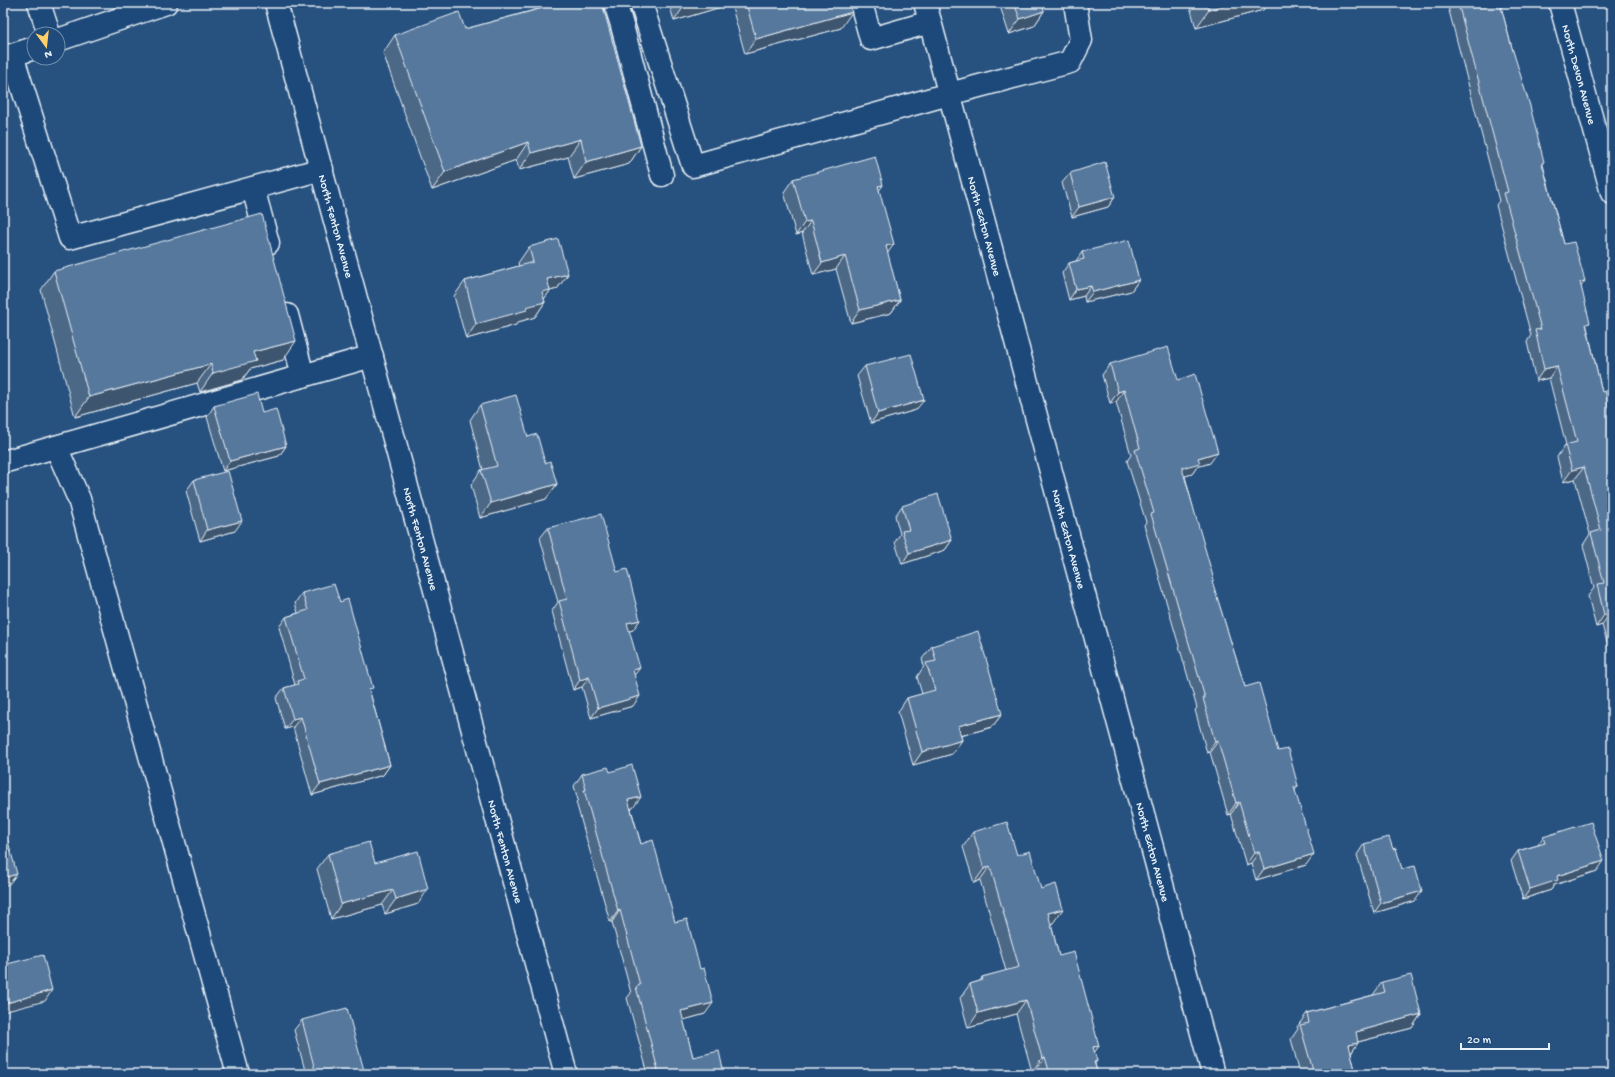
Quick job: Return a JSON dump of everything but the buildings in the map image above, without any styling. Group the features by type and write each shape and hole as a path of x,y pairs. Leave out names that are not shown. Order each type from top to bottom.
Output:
{"street":[{"path":"39,3 46,26"},
{"path":"66,37 166,3"},
{"name":"North Fenton Avenue","path":"276,3 566,1074"},
{"path":"615,3 662,174"},
{"path":"641,3 693,166 949,94 1070,62 1081,40 1075,3"},
{"path":"861,3 872,39 928,13"},
{"name":"North Devon Avenue","path":"1560,3 1612,193"},
{"name":"North Eaton Avenue","path":"928,13 1214,1074"},
{"path":"26,50 8,56 70,238 322,169"},
{"path":"253,188 273,263"},
{"path":"281,294 303,376"},
{"path":"3,462 372,356"},
{"path":"56,447 79,499 238,1074"}]}
